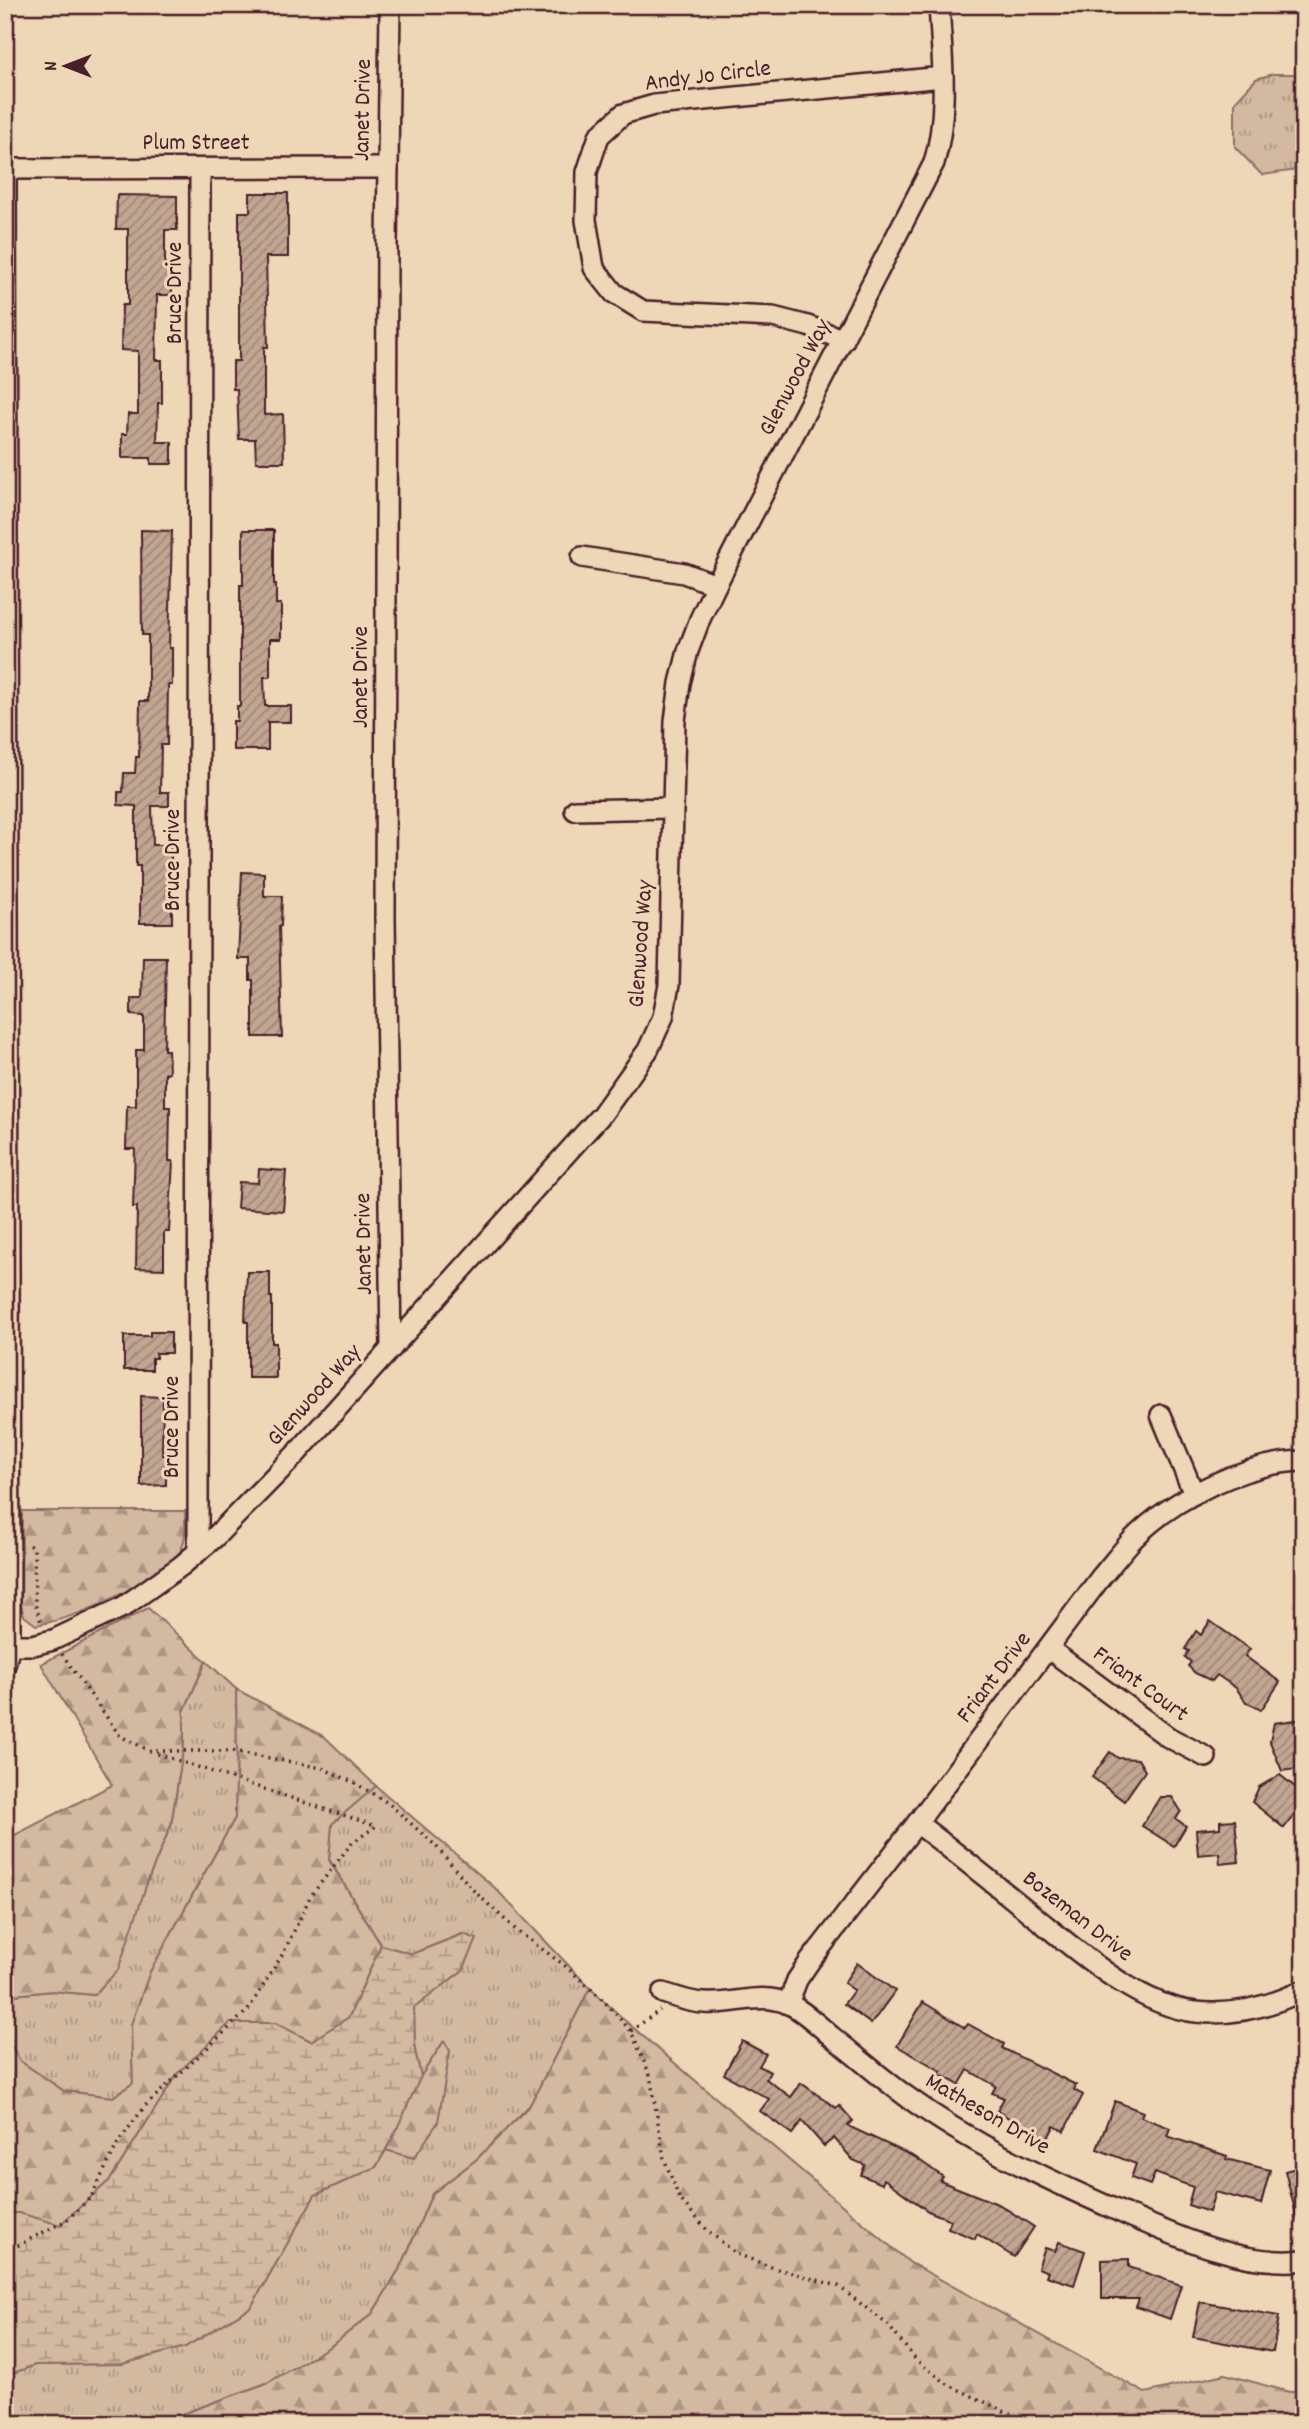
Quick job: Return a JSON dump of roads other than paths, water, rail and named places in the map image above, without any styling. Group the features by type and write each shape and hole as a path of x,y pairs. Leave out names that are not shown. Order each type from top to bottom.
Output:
{"street":[{"name":"Janet Drive","path":"390,5 385,917 391,1349"},
{"name":"Glenwood Way","path":"7,1645 33,1645 53,1640 123,1607 198,1552 297,1453 391,1349 602,1114 649,1050 663,1017 669,985 674,734 680,683 696,630 716,585 934,163 943,120 939,5"},
{"name":"Andy Jo Circle","path":"844,340 808,326 773,317 643,311 614,292 594,268 586,220 587,172 599,136 622,114 654,105 943,77"},
{"name":"Plum Street","path":"6,169 388,168"},
{"path":"5,1665 10,1539 6,169"},
{"name":"Bruce Drive","path":"198,1552 200,169"},
{"path":"582,557 675,571 716,585"},
{"path":"575,810 673,808"},
{"path":"1161,1415 1194,1494"},
{"name":"Friant Drive","path":"788,2004 797,1980 810,1961 1101,1577 1134,1538 1194,1494 1240,1473 1286,1461 1304,1461"},
{"name":"Friant Court","path":"1049,1648 1168,1737 1206,1757"},
{"name":"Bozeman Drive","path":"917,1823 1109,1976 1155,2000 1195,2012 1238,2011 1279,2002 1304,1990"},
{"name":"Matheson Drive","path":"669,1995 705,2004 744,1998 767,1999 788,2004 908,2098 953,2127 1069,2189 1160,2229 1210,2247 1249,2258 1286,2263 1304,2260"}]}
